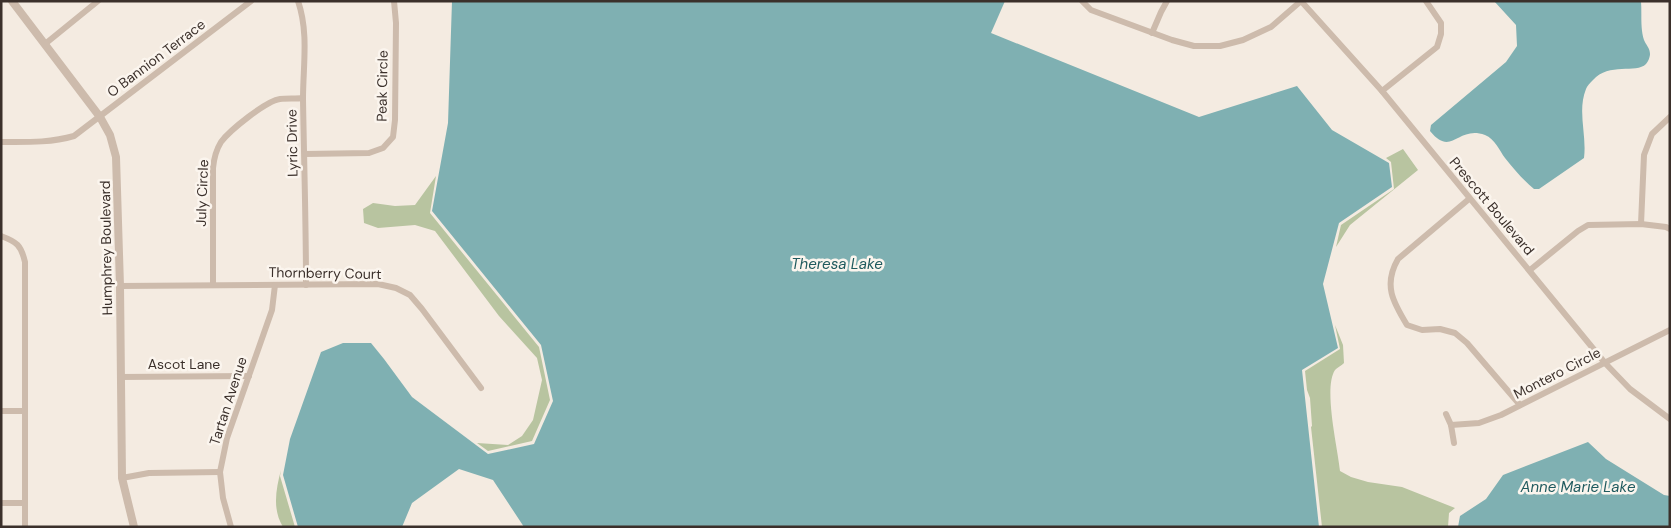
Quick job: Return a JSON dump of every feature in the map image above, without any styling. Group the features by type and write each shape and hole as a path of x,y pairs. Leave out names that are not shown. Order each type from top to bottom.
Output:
{"street":[{"name":"Humphrey Boulevard","path":"12,1 100,117 110,135 116,157 120,286 122,478 134,527"},
{"path":"45,44 98,1"},
{"name":"O Bannion Terrace","path":"1,142 40,142 60,140 74,136 251,1"},
{"name":"Lyric Drive","path":"298,1 303,15 305,32 303,98 306,285"},
{"name":"Peak Circle","path":"305,154 369,153 383,148 393,137 396,23 394,1"},
{"path":"1082,1 1091,10 1172,40 1194,46 1220,46 1243,40 1271,27 1302,1"},
{"path":"1152,32 1167,1"},
{"name":"Prescott Boulevard","path":"1302,1 1382,92 1605,363 1630,389 1670,419"},
{"path":"1382,92 1437,47 1441,34 1441,23 1426,1"},
{"name":"July Circle","path":"212,284 213,168 218,148 230,132 257,111 278,99 303,98"},
{"path":"1641,224 1644,155 1652,134 1670,117"},
{"path":"1469,199 1398,259 1391,271 1390,289 1395,306 1407,325 1422,330 1440,329 1455,333 1467,343 1520,405"},
{"path":"1530,270 1588,225 1641,224 1666,227 1670,230"},
{"path":"1,236 14,241 22,250 25,262 26,527"},
{"name":"Thornberry Court","path":"120,286 378,284 396,288 410,295 422,309 481,388"},
{"name":"Tartan Avenue","path":"231,527 223,498 220,472 228,438 272,310 276,285"},
{"name":"Montero Circle","path":"1451,425 1479,423 1502,415 1670,330"},
{"name":"Ascot Lane","path":"120,377 249,376"},
{"path":"1,411 26,411"},
{"path":"1446,414 1451,425 1454,443"},
{"path":"122,478 149,473 220,472"},
{"path":"1,503 25,502"}],"green space":[{"path":"1403,149 1418,170 1350,225 1336,247 1341,225 1394,189 1391,162 1386,158"},
{"path":"436,176 430,213 539,347 550,400 532,441 488,451 477,443 508,445 522,436 533,420 542,380 537,358 499,316 435,231 415,225 378,228 364,223 363,209 373,203 395,206 415,205"},
{"path":"1335,325 1343,345 1344,363 1335,370 1330,390 1332,419 1340,471 1351,477 1368,482 1402,487 1455,508 1449,513 1448,527 1322,527 1311,427 1310,398 1305,371 1340,349"},
{"path":"281,470 280,476 295,527 283,527 277,513 277,492"}],"water":[{"name":"Theresa Lake","path":"452,1 1005,1 991,33 1199,117 1297,86 1332,130 1389,163 1392,187 1339,223 1323,284 1338,348 1302,370 1319,527 524,527 493,480 459,469 412,503 402,527 298,527 283,475 290,439 321,352 343,343 371,343 412,397 488,454 534,444 553,401 541,345 432,211 448,123"},
{"path":"1494,1 1641,1 1643,35 1649,48 1650,57 1642,67 1607,71 1593,80 1583,97 1584,158 1539,189 1534,189 1522,178 1494,142 1485,135 1468,134 1444,142 1430,131 1431,125 1506,62 1517,46 1516,25"},
{"name":"Anne Marie Lake","path":"1588,442 1606,459 1664,495 1670,496 1670,527 1458,527 1460,516 1486,499 1503,475"}]}
